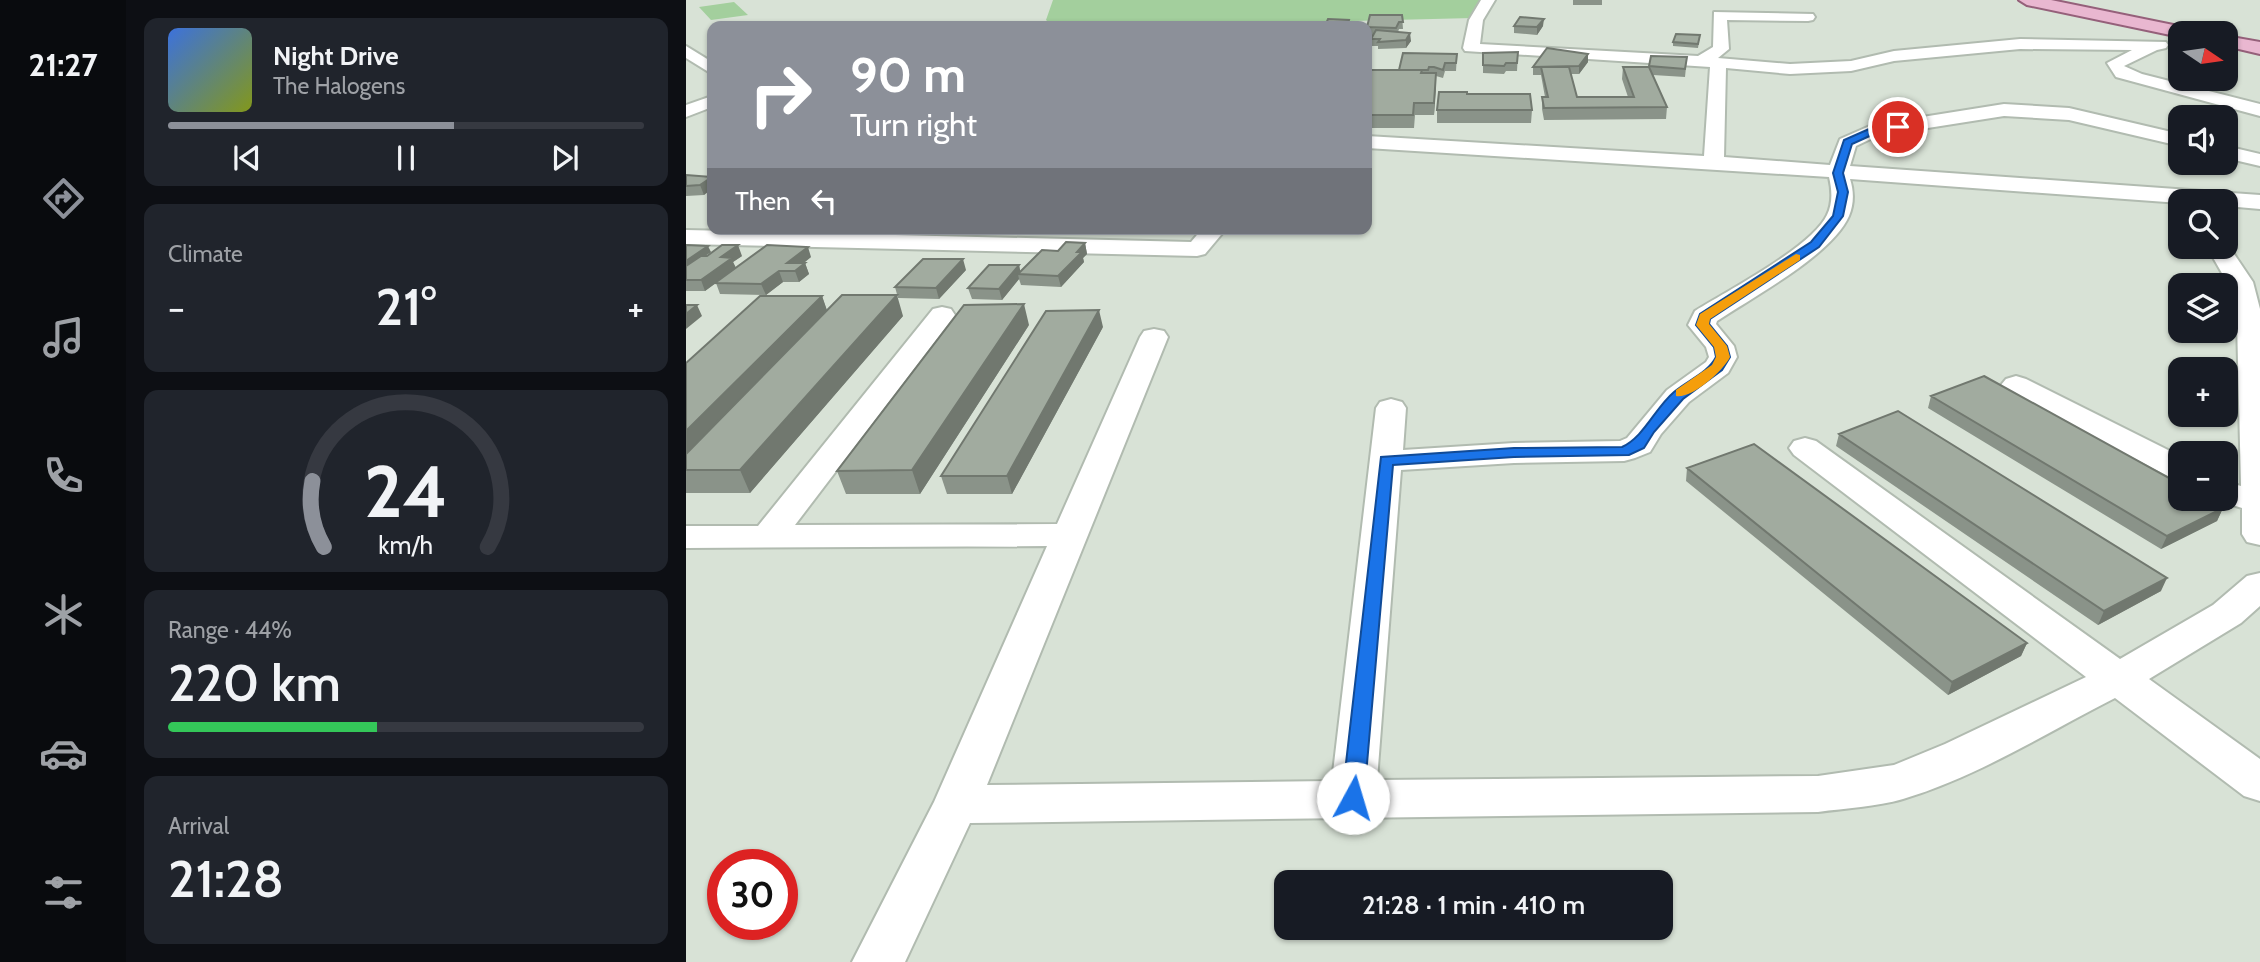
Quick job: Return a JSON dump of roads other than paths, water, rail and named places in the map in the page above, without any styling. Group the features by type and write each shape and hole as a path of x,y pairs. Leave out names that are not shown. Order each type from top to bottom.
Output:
{"main road":[{"path":"2027,0 2168,29"},
{"path":"2238,43 2260,48"}],"street":[{"path":"1488,0 1476,20 1471,48 1818,68 1851,66 1894,56 2020,44 2160,45"},
{"path":"1714,163 1709,63 1720,49 1719,15 1808,17"},
{"path":"2168,42 2140,50 2115,63 2115,67 2119,72 2136,79 2260,110"},
{"path":"686,51 707,66"},
{"path":"686,111 707,103"},
{"path":"1386,461 1514,453 1624,452 1639,445 1648,429 1678,396 1718,367 1723,357 1720,346 1702,325 1704,317 1815,245 1838,216 1843,192 1838,173 1847,142 1872,131 2004,110 2070,114 2168,137"},
{"path":"1372,142 1714,163 2168,197"},
{"path":"2238,155 2260,160"},
{"path":"2238,201 2260,202"},
{"path":"686,237 1197,248 1209,235"},
{"path":"2226,259 2239,282 2250,321 2260,534"},
{"path":"768,536 942,315"},
{"path":"878,962 956,804 1154,337"},
{"path":"2016,385 2168,463"},
{"path":"1353,798 1391,408"},
{"path":"1805,449 2260,783"},
{"path":"2238,496 2259,502"},
{"path":"686,537 910,538 1069,535"},
{"path":"956,804 1818,794 1899,782 1961,757 2118,679 2228,614 2260,585"}]}
